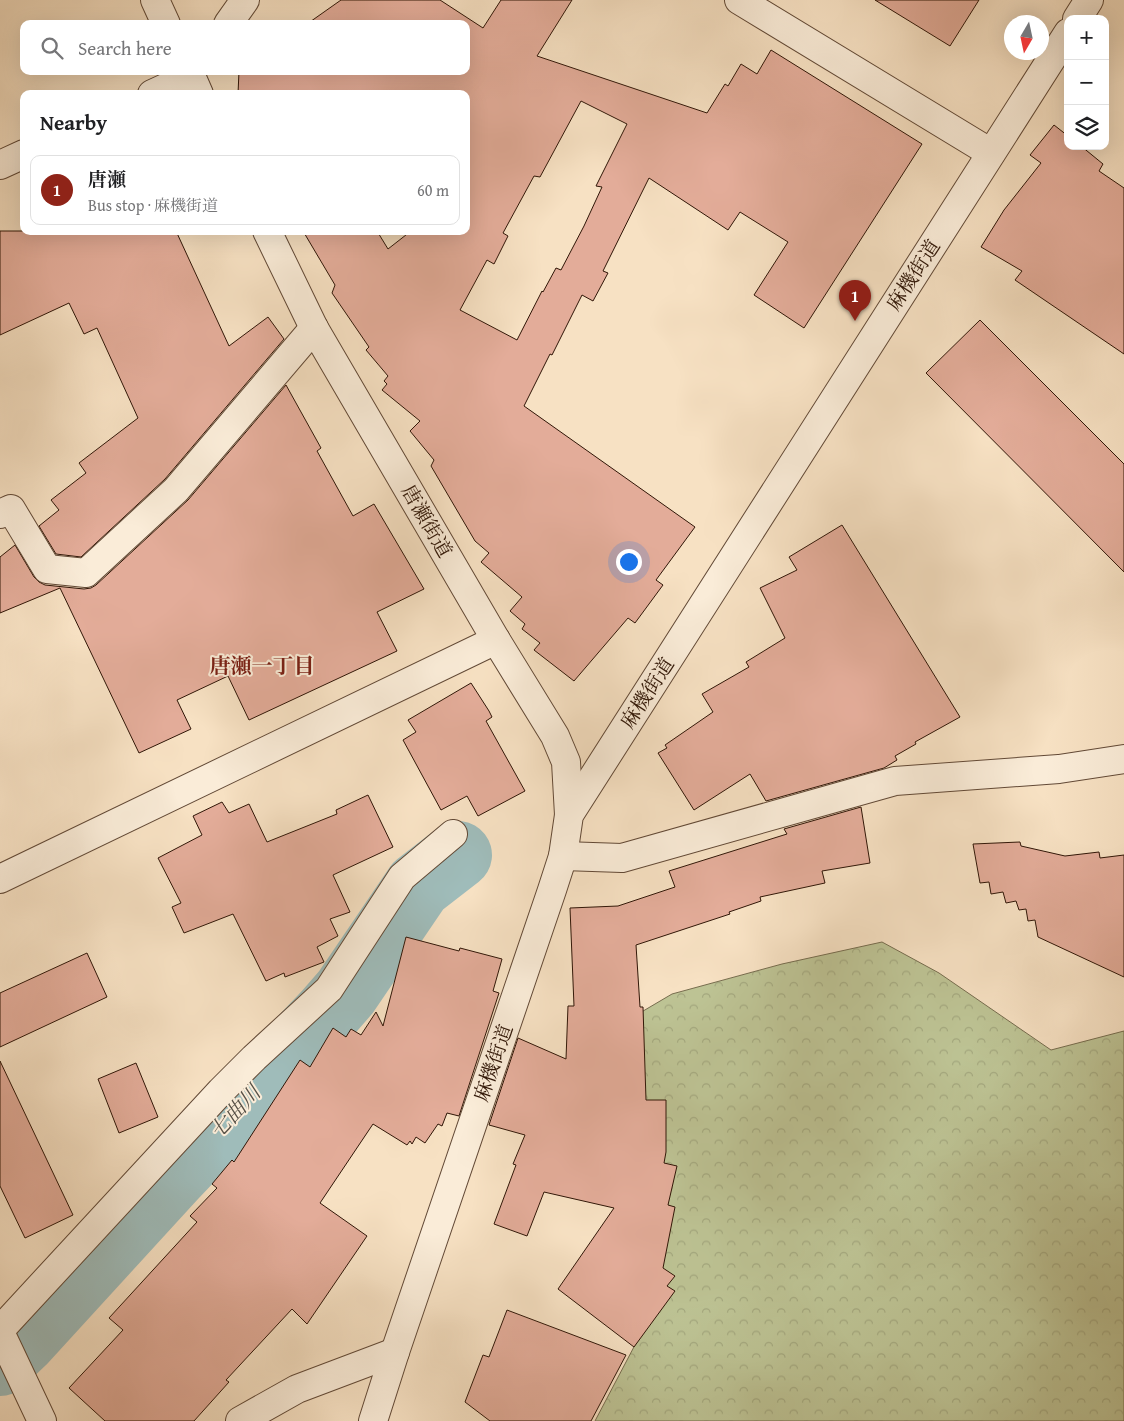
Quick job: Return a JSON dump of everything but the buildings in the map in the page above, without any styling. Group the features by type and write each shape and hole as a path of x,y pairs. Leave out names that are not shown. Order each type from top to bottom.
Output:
{"street":[{"path":"155,0 164,20"},
{"path":"231,20 245,0"},
{"path":"739,0 991,153"},
{"path":"1080,15 1089,0"},
{"name":"麻機街道","path":"373,1421 563,856 569,814 1064,39"},
{"path":"162,90 193,78"},
{"path":"0,165 20,156"},
{"name":"唐瀬街道","path":"269,235 314,328 496,640 555,736 566,762 569,814"},
{"path":"0,514 11,509 47,569 86,573 176,490 314,328"},
{"path":"0,879 496,640"},
{"path":"563,856 622,858 895,780 1059,769 1124,759"},
{"path":"42,1421 0,1331 221,1091 329,989 402,877 454,834"},
{"path":"240,1421 297,1389 395,1352"}],"green space":[{"path":"882,942 939,973 1051,1050 1124,1031 1124,1421 595,1421 636,1343 616,1027 672,994 782,964"}],"waterway":[{"name":"七曲川","path":"0,1362 22,1341 172,1177 326,1015 346,992 418,886 458,855"}],"place":[{"name":"唐瀬","path":"855,321"}],"district":[{"name":"唐瀬一丁目","path":"262,666"}]}
